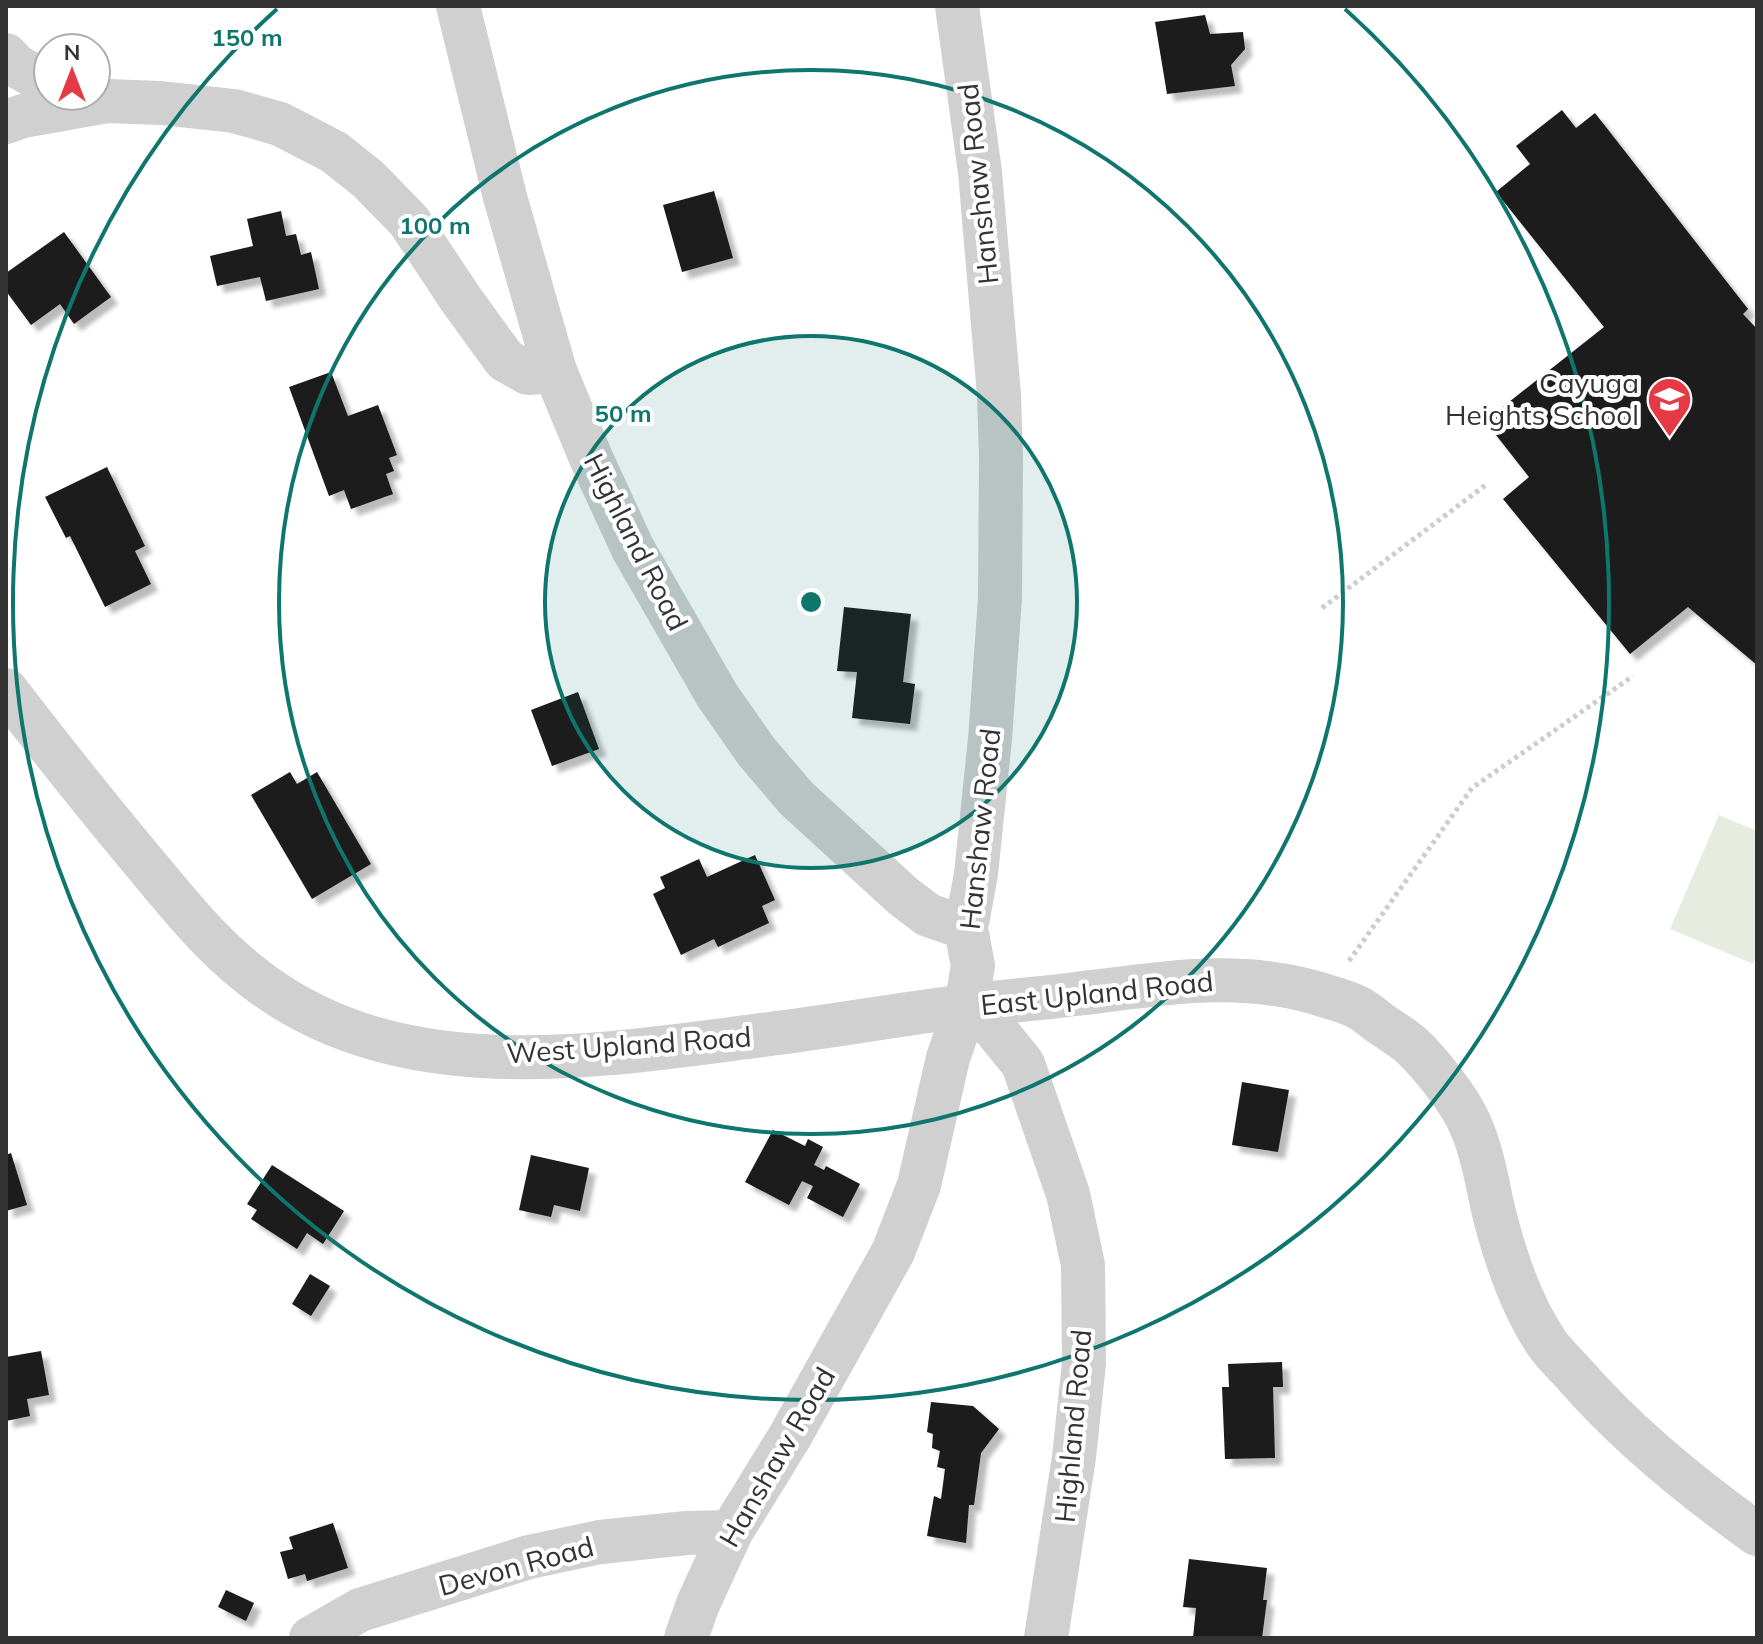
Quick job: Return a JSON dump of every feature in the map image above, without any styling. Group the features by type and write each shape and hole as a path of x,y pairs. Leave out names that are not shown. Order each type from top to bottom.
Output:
{"street":[{"name":"Highland Road","path":"458,6 505,197 555,371 633,549 717,695 756,751 796,798 903,896 928,915 966,928"},
{"name":"Hanshaw Road","path":"686,1638 731,1532 789,1438 893,1252 919,1185 948,1058 966,1006 973,966 966,928 976,874 1000,598 1001,457 999,395 980,172 957,6"},
{"path":"6,55 15,65 32,75"},
{"path":"112,99 234,111 280,124 334,152 368,179 409,221 505,360 528,373 555,371"},
{"path":"6,122 39,112"},
{"name":"West Upland Road","path":"6,690 160,882 218,947 252,977 289,1001 327,1021 366,1036 407,1048 450,1054 536,1058 638,1051 966,1006"},
{"name":"East Upland Road","path":"966,1006 1194,980 1266,983 1302,989 1355,1006 1412,1046 1453,1094 1471,1126 1487,1176 1497,1223 1526,1306 1547,1343 1603,1408 1718,1506 1757,1534"},
{"name":"Highland Road","path":"966,1006 994,1028 1023,1064 1068,1194 1083,1265 1084,1363 1072,1470 1046,1638"},
{"name":"Devon Road","path":"311,1638 360,1610 529,1557 600,1542 731,1532"}],"path":[{"path":"1322,608 1487,484"},
{"path":"1346,966 1472,788 1633,676"}],"shaded area":[{"path":"1719,815 1757,831 1757,955 1753,964 1670,929"}],"building":[{"path":"1205,15 1210,34 1243,32 1245,49 1231,65 1235,86 1167,94 1155,22"},
{"path":"1562,110 1576,128 1595,113 1748,309 1743,314 1757,329 1757,665 1688,607 1630,654 1503,499 1529,477 1485,421 1604,327 1496,192 1530,164 1516,146"},
{"path":"714,191 733,258 682,272 663,205"},
{"path":"281,211 286,236 296,234 301,255 311,252 319,289 266,301 260,277 217,286 210,256 253,246 247,219"},
{"path":"64,232 111,297 74,324 60,304 31,325 6,291 6,273"},
{"path":"331,372 348,416 378,405 397,455 389,458 394,471 386,474 393,494 351,509 344,490 329,496 289,387"},
{"path":"107,467 145,546 135,551 151,584 105,607 70,536 66,538 45,497"},
{"path":"844,607 911,614 903,682 915,684 910,724 852,718 857,672 837,671"},
{"path":"578,692 599,749 552,766 531,710"},
{"path":"290,772 297,784 317,772 371,864 312,899 251,795"},
{"path":"755,855 775,900 762,906 769,923 718,947 714,939 681,955 653,894 665,888 660,877 699,859 707,877"},
{"path":"1242,1082 1289,1090 1278,1152 1232,1145"},
{"path":"773,1130 805,1146 808,1139 823,1147 814,1165 824,1170 826,1166 860,1184 843,1217 807,1198 813,1186 802,1181 789,1205 745,1182"},
{"path":"11,1153 27,1205 6,1211 6,1155"},
{"path":"531,1155 589,1168 580,1211 554,1205 551,1217 519,1210"},
{"path":"272,1165 344,1211 323,1244 307,1233 297,1249 251,1219 257,1210 247,1204"},
{"path":"310,1274 330,1286 311,1316 292,1304"},
{"path":"41,1351 49,1395 27,1399 30,1416 6,1421 6,1357"},
{"path":"1282,1362 1283,1387 1273,1387 1275,1458 1225,1459 1222,1387 1229,1387 1228,1364"},
{"path":"931,1402 973,1406 999,1429 981,1453 974,1505 969,1505 966,1543 927,1536 934,1496 941,1499 945,1469 937,1467 940,1451 932,1448 933,1434 927,1432"},
{"path":"333,1523 348,1568 307,1581 305,1574 288,1579 280,1552 293,1549 289,1537"},
{"path":"1189,1559 1267,1568 1262,1638 1193,1638 1196,1608 1183,1607"},
{"path":"226,1590 254,1603 246,1621 218,1607"}],"place":[{"name":"Cayuga Heights School","path":"1670,438"}]}
